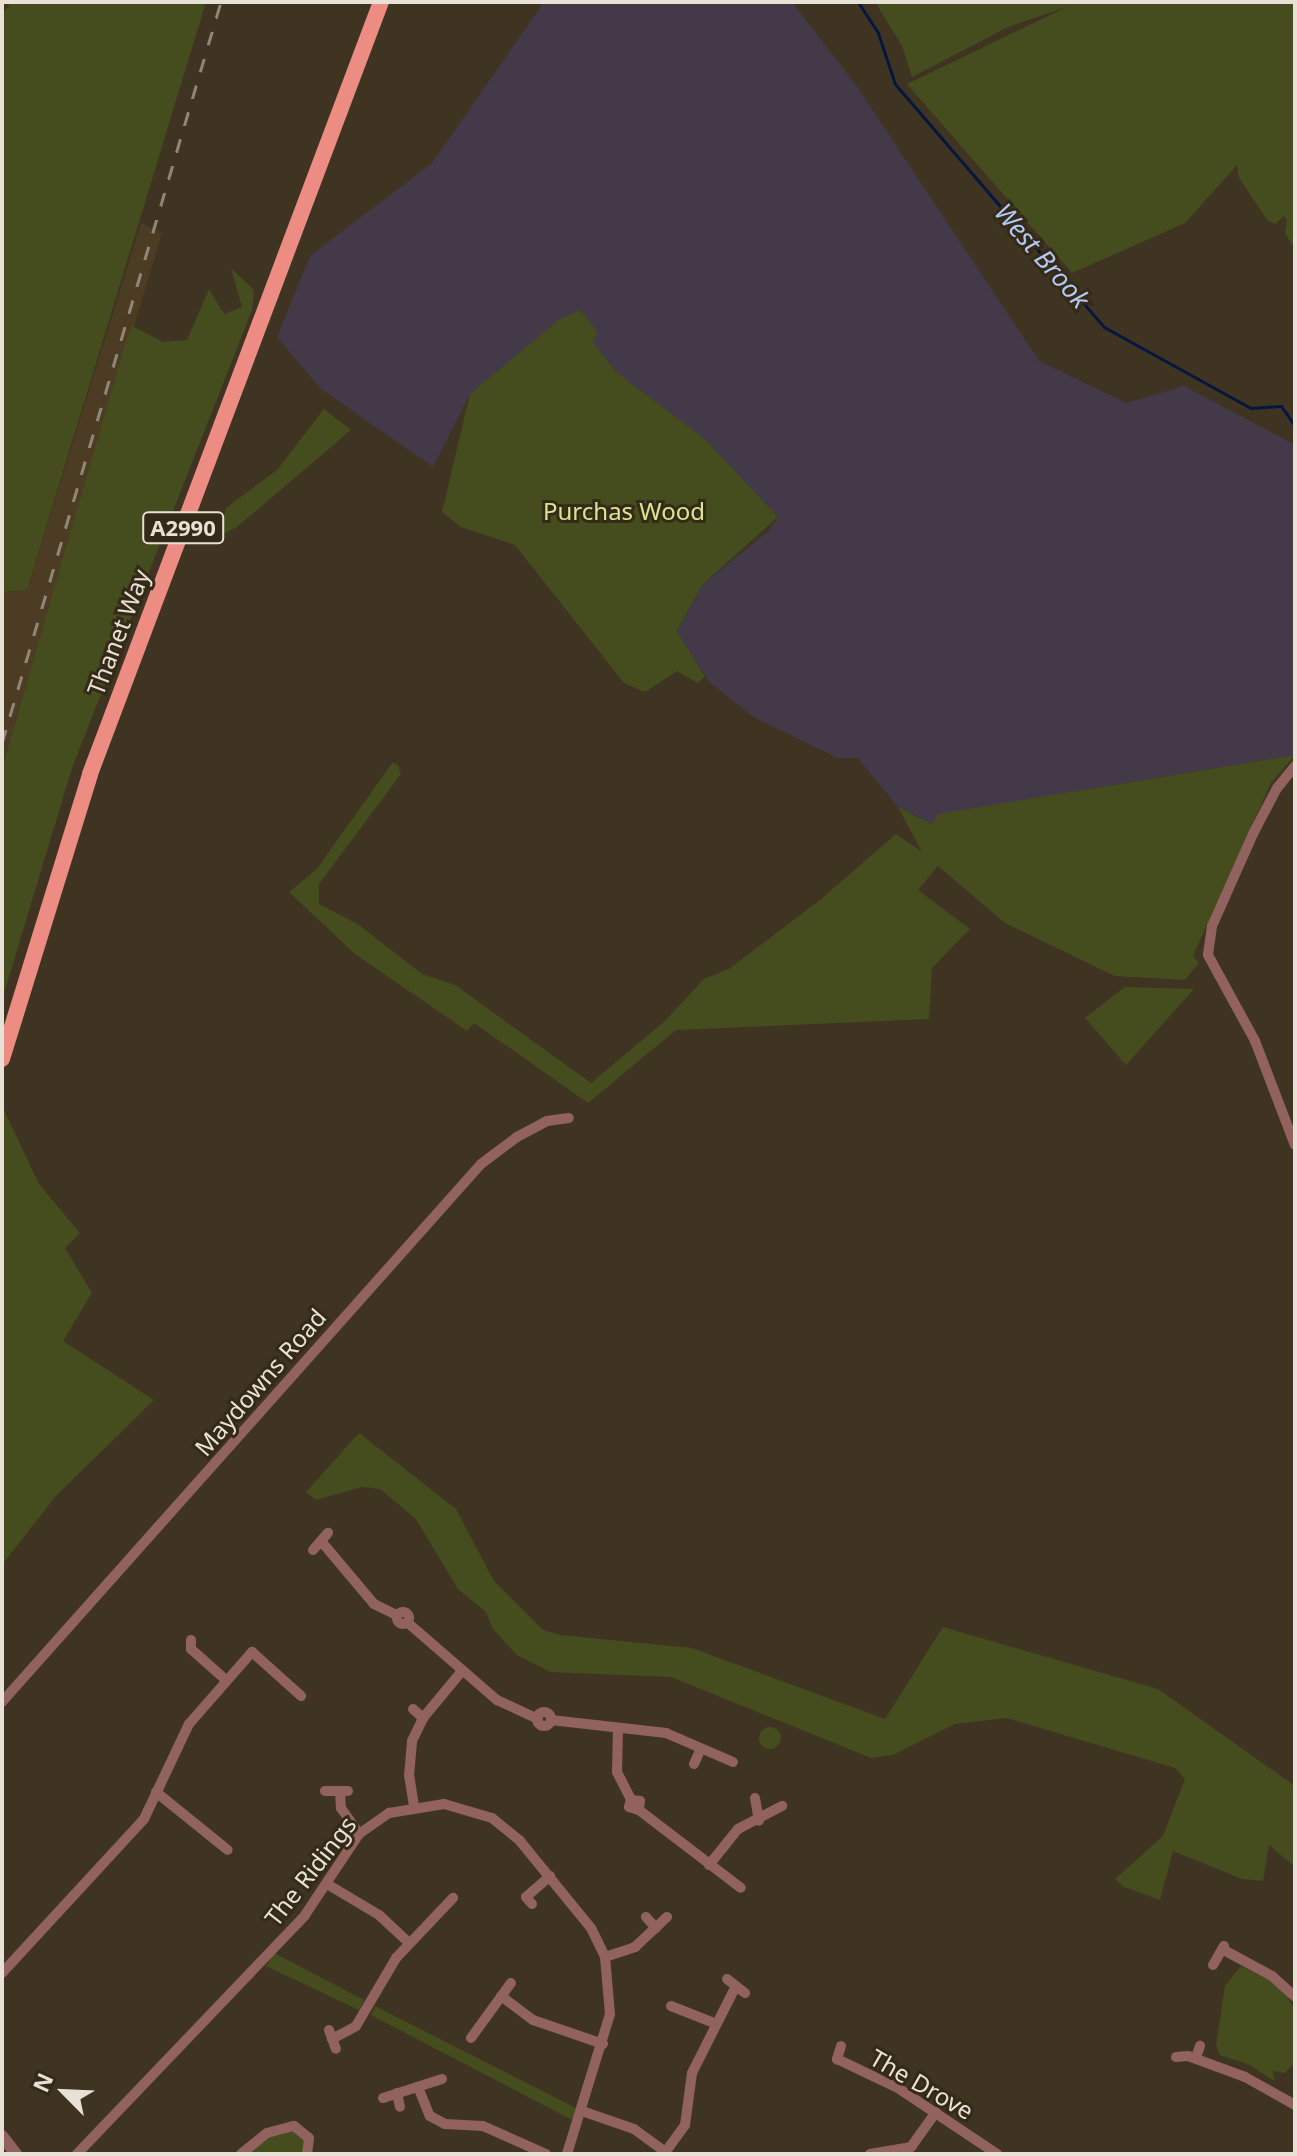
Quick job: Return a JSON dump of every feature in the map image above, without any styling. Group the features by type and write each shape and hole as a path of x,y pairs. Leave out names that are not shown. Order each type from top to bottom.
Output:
{"main road":[{"name":"Thanet Way","path":"2,1059 90,774 381,2"}],"street":[{"path":"1295,766 1277,788 1253,834 1212,926 1208,955 1255,1041 1295,1145"},
{"name":"Maydowns Road","path":"2,1702 481,1164 527,1131 569,1118"},
{"path":"313,1550 325,1537 374,1604 397,1615 399,1624 408,1623 462,1671 513,1710 538,1719 544,1726 551,1720 666,1733 733,1762"},
{"path":"191,1640 191,1649 226,1680"},
{"path":"2,1973 144,1819 189,1724 252,1652 301,1696"},
{"path":"414,1806 409,1753 423,1718 462,1671"},
{"path":"413,1709 423,1718"},
{"path":"618,1728 615,1762 631,1800 640,1801 639,1810 741,1888"},
{"path":"694,1764 701,1748"},
{"path":"325,1791 344,1791 345,1818 359,1834"},
{"path":"156,1792 228,1850"},
{"path":"755,1798 759,1821"},
{"name":"The Ridings","path":"77,2154 268,1955 327,1884 359,1834 389,1813 414,1806 460,1806 492,1818 550,1876 591,1928 605,1957 611,1995 603,2044 567,2154"},
{"path":"709,1865 733,1833 782,1806"},
{"path":"532,1904 526,1897 550,1876"},
{"path":"327,1884 379,1915 409,1943"},
{"path":"332,2039 356,2026 371,1988 453,1898"},
{"path":"646,1917 656,1928"},
{"path":"605,1957 635,1947 667,1917"},
{"path":"1213,1965 1223,1946 1282,1983 1295,1997"},
{"path":"471,2029 511,1983"},
{"path":"582,2111 634,2129 665,2153 685,2125 692,2073 714,2023 736,1986"},
{"path":"501,1996 533,2020 603,2044"},
{"path":"671,2006 685,2005 714,2023"},
{"name":"The Drove","path":"841,2046 837,2059 936,2112 997,2154"},
{"path":"1196,2058 1200,2046"},
{"path":"1176,2057 1196,2058 1295,2105"},
{"path":"383,2098 442,2079"},
{"path":"418,2087 430,2116 445,2124 483,2126 546,2154"},
{"path":"397,2093 400,2107"},
{"path":"870,2154 911,2147 936,2112"},
{"path":"241,2154 267,2133 294,2126 309,2138 307,2154"},
{"path":"2,2136 16,2154"}],"shaded area":[{"path":"544,2 792,2 856,85 1039,361 1126,403 1184,386 1295,445 1295,755 939,814 933,824 898,807 858,758 838,758 755,718 710,683 677,632 702,585 770,530 778,517 705,439 616,372 593,342 470,394 433,467 321,389 277,337 310,256 432,163"},
{"path":"141,223 162,233 2,766 2,592 27,590"}],"green space":[{"path":"11,2 206,2 27,590 2,592 2,15"},
{"path":"875,2 1295,2 1295,249 1285,233 1287,220 1284,216 1275,224 1267,220 1239,178 1237,165 1185,223 1072,273 907,84 1067,7 1008,27 912,77 902,46"},
{"path":"231,268 254,290 252,310 72,768 2,1000 2,768 126,341 132,326 163,342 187,340 209,289 224,314 242,307"},
{"name":"Purchas Wood","path":"580,310 598,332 593,342 616,372 705,439 778,517 702,585 677,631 705,677 697,683 677,671 645,692 624,683 515,545 461,527 442,512 470,394 560,319"},
{"path":"324,409 351,430 237,527 219,536 226,508 277,470"},
{"path":"1295,755 1271,783 1193,956 1199,963 1185,980 1115,976 1005,923 938,866 918,890 970,929 932,968 929,1019 676,1030 588,1103 474,1023 467,1031 355,954 289,892 316,870 393,762 398,765 401,774 319,884 319,904 359,925 422,974 455,985 591,1083 665,1021 704,979 729,969 820,900 896,834 922,852 898,807 932,824 938,814"},
{"path":"1125,987 1194,989 1126,1065 1085,1018"},
{"path":"2,1106 39,1184 80,1233 65,1248 92,1293 63,1341 154,1400 56,1496 2,1565"},
{"path":"359,1433 456,1509 494,1581 543,1630 560,1635 692,1648 885,1719 943,1627 1158,1689 1295,1786 1295,1867 1269,1845 1263,1881 1242,1879 1173,1851 1160,1900 1124,1887 1115,1879 1163,1836 1185,1779 1175,1768 1007,1718 955,1724 893,1755 871,1758 671,1677 551,1672 517,1655 493,1629 486,1612 458,1589 416,1519 380,1489 362,1487 316,1500 306,1492"},
{"path":"766,1727 774,1727 781,1738 774,1749 766,1749 759,1742 759,1734"},
{"path":"274,1953 364,2000 359,2010 266,1966"},
{"path":"1241,1966 1281,1986 1295,2010 1295,2062 1285,2073 1273,2071 1274,2081 1250,2065 1220,2055 1216,2045 1225,1986"},
{"path":"375,2006 576,2108 572,2120 371,2015"},
{"path":"292,2130 305,2139 304,2154 245,2154 262,2139"}],"waterway":[{"name":"West Brook","path":"858,2 878,33 895,84 1104,327 1251,408 1281,406 1295,426"}],"railway":[{"path":"2,743 221,2"}]}
